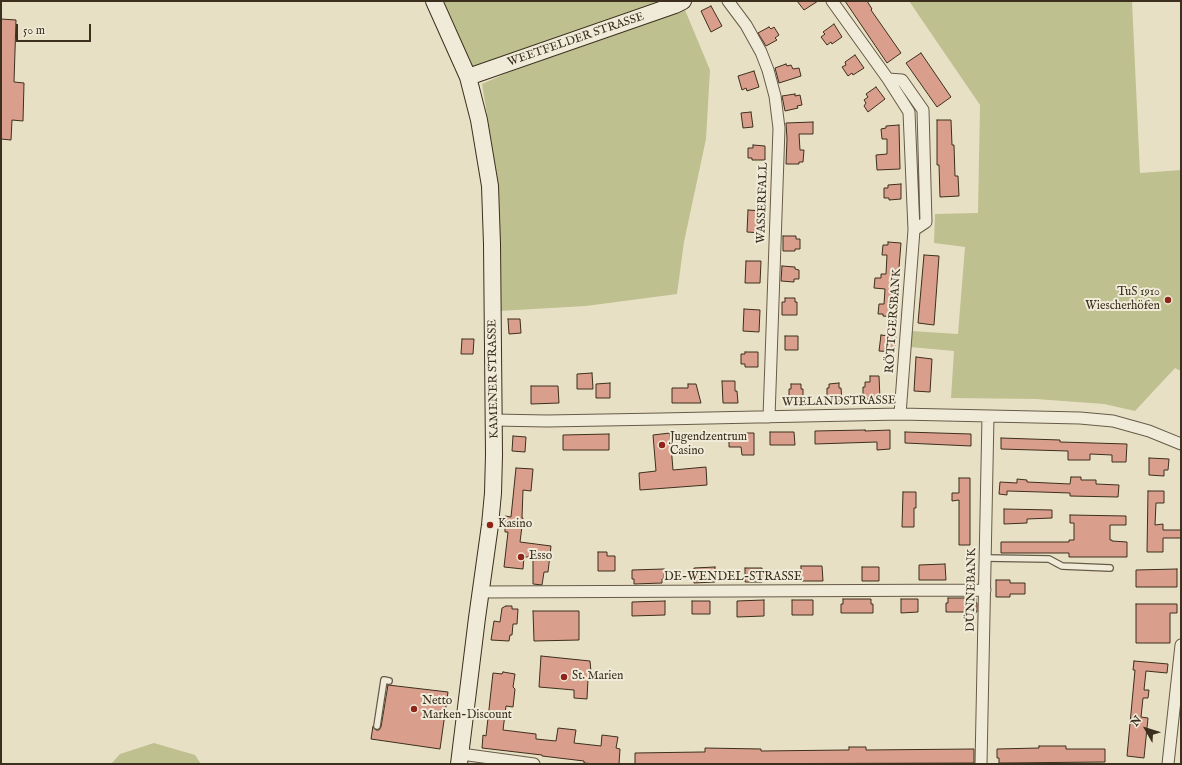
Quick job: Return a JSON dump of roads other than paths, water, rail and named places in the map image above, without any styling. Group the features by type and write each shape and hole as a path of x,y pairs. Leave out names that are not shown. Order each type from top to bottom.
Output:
{"main road":[{"name":"KAMENER STRASSE","path":"434,1 468,77 480,120 490,186 492,244 494,474 490,525 480,592 460,759"},
{"name":"WEETFELDER STRASSE","path":"468,77 683,1"}],"street":[{"name":"WASSERFALL","path":"728,1 746,25 761,52 768,70 775,96 779,128 769,417"},
{"name":"RÖTTGERSBANK","path":"832,1 888,79 909,112 914,230 900,414"},
{"path":"888,79 902,80 923,110 926,222 914,230"},
{"path":"911,146 925,146"},
{"path":"912,169 925,169"},
{"name":"WIELANDSTRASSE","path":"494,420 547,421 900,414 1080,418 1113,421 1149,431 1181,444"},
{"name":"DÜNNEBANK","path":"981,764 988,416"},
{"name":"DE-WENDEL-STRASSE","path":"480,592 985,590"},
{"path":"1168,764 1181,645"},
{"path":"460,759 534,764"}],"lane":[{"path":"985,558 1049,559 1062,566 1110,568"},
{"path":"377,726 384,680 389,681"}],"place":[{"name":"TuS 1910 Wiescherhöfen","path":"1168,300"},
{"name":"Jugendzentrum Casino","path":"662,445"},
{"name":"Kasino","path":"490,525"},
{"name":"Esso","path":"521,557"},
{"name":"St. Marien","path":"564,677"},
{"name":"Netto Marken-Discount","path":"414,709"}]}
